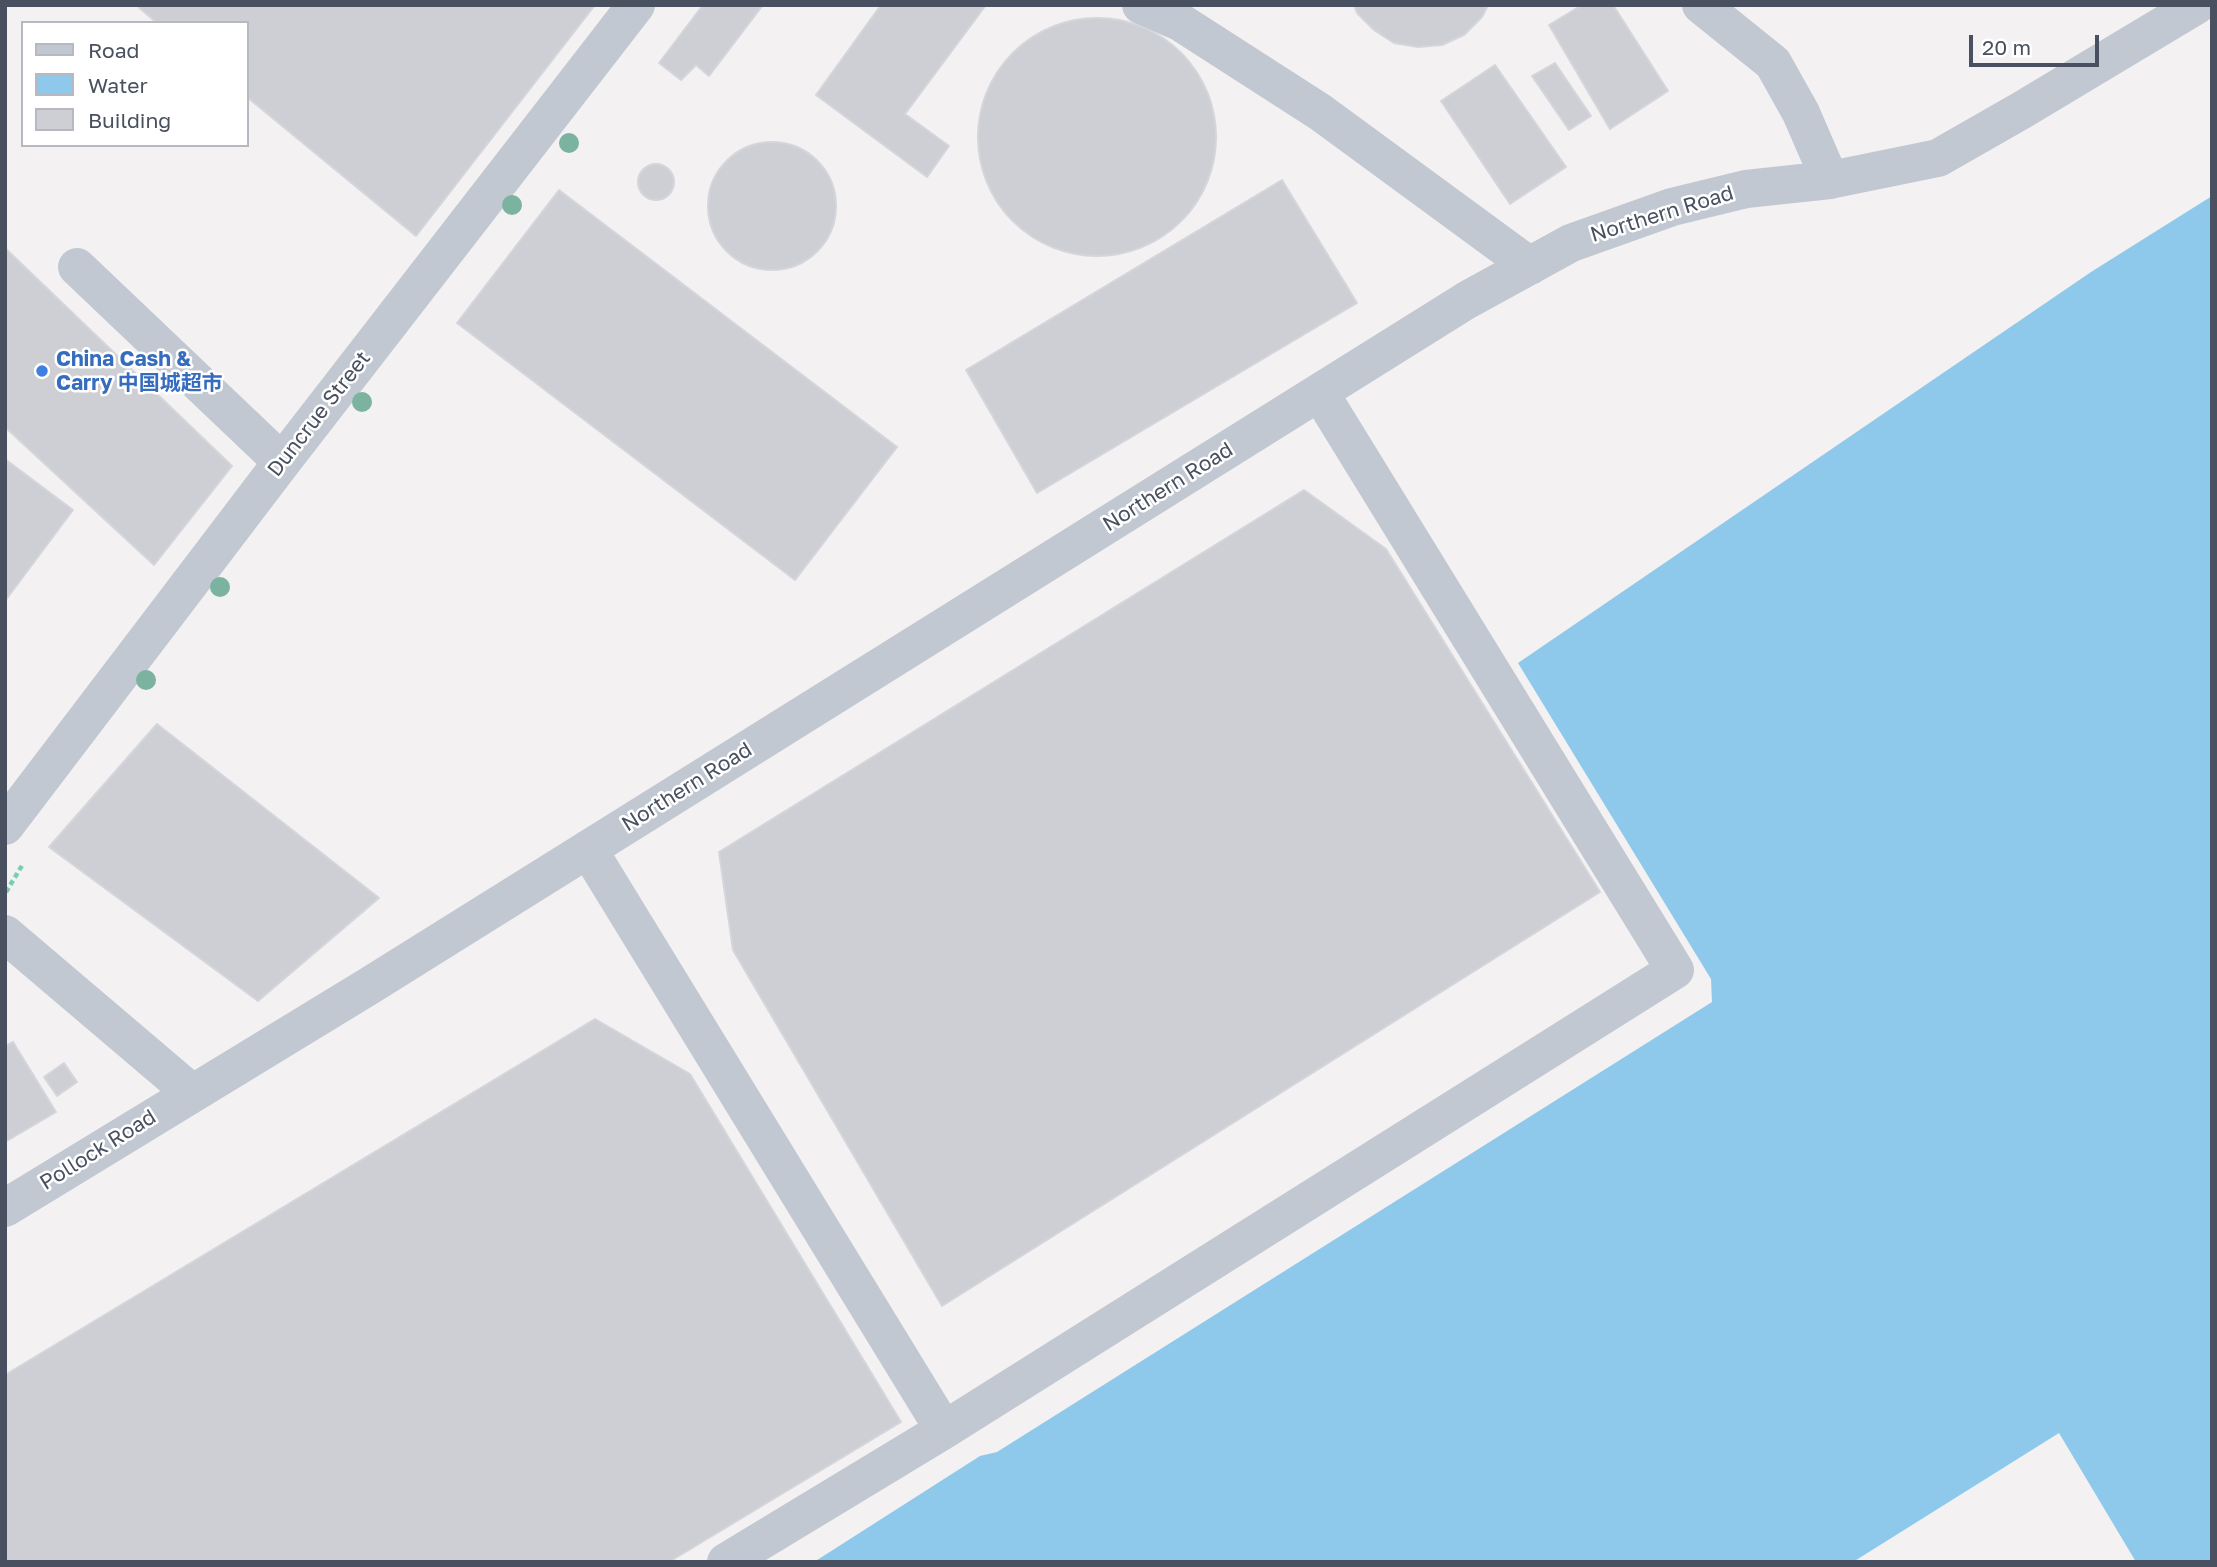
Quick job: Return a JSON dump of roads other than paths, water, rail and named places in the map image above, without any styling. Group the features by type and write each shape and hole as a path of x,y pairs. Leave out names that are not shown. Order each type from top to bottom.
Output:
{"street":[{"name":"Duncrue Street","path":"17,840 282,462 636,5"},
{"path":"1141,5 1180,22 1320,111 1530,266"},
{"path":"1701,5 1773,63 1801,113 1830,180"},
{"name":"Northern Road","path":"191,1093 369,986 1467,300 1571,243 1672,207 1746,188 1830,180 1938,158 2197,5"},
{"path":"77,267 282,462"},
{"path":"726,1562 944,1430 1675,970 1320,393"},
{"path":"588,849 944,1430"},
{"path":"5,934 191,1093"},
{"name":"Pollock Road","path":"5,1208 191,1093"}],"water":[{"path":"2212,196 2212,1562 2136,1562 2059,1433 1853,1562 814,1562 980,1456 997,1452 1712,1002 1711,979 1518,663 2091,272"}],"place":[{"name":"China Cash & Carry 中国城超市","path":"42,371"}]}
